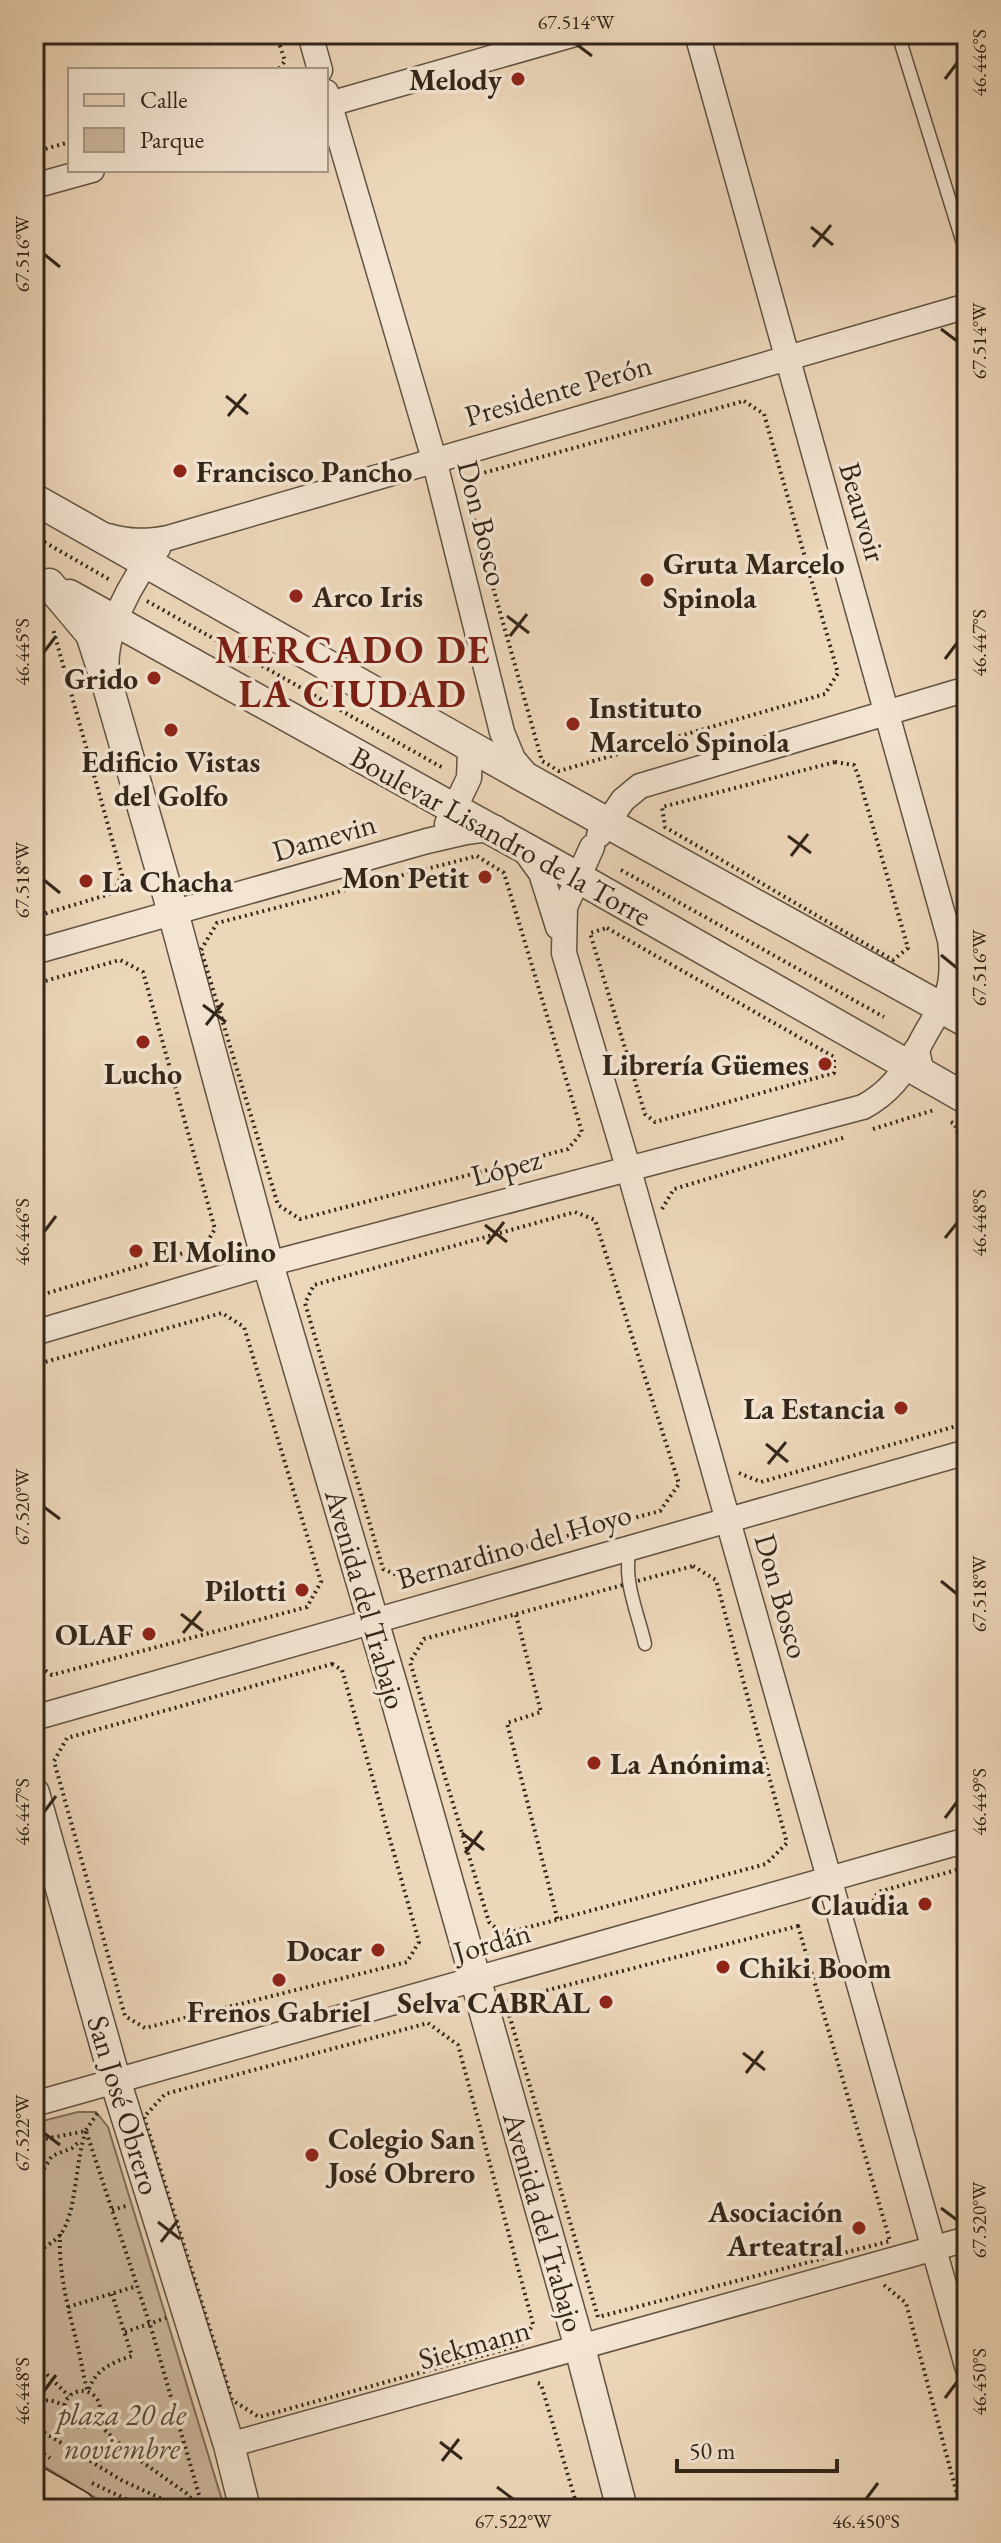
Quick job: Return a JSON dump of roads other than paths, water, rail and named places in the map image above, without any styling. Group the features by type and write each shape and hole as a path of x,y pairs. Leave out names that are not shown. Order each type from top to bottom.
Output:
{"street":[{"path":"310,34 319,68"},
{"path":"328,100 575,34"},
{"name":"Beauvoir","path":"697,34 950,940 952,983 949,995 955,1015 932,1071"},
{"name":"Don Bosco","path":"328,103 434,459 502,732 513,759 537,770"},
{"path":"34,186 85,172"},
{"name":"Presidente Perón","path":"84,528 129,542 168,538 967,306"},
{"path":"34,499 84,528 141,583 450,746 470,753 469,778 456,811 451,820 427,841"},
{"path":"109,690 105,660 114,620 168,538"},
{"name":"Boulevar Lisandro de la Torre","path":"42,580 932,1071 967,1099"},
{"name":"Avenida del Trabajo","path":"42,580 91,634 109,690 173,912 268,1264 580,2348 622,2509"},
{"path":"599,836 623,800 640,786 967,689"},
{"path":"450,746 537,770 573,804 599,836 955,1015"},
{"name":"Damevin","path":"34,952 427,841 490,829 518,830 567,858 585,853 599,836"},
{"name":"Don Bosco","path":"599,836 565,907 564,953 628,1167 967,2366"},
{"path":"521,846 548,888 564,953"},
{"name":"López","path":"34,1333 268,1264 863,1107 932,1071 943,1031 955,1029 967,1033"},
{"name":"Bernardino del Hoyo","path":"34,1718 967,1452"},
{"name":"San José Obrero","path":"34,1793 116,2083 229,2445 245,2509"},
{"name":"Jordán","path":"34,2104 967,1840"},
{"name":"Siekmann","path":"229,2445 967,2239"}],"lane":[{"path":"898,34 967,256"},
{"path":"631,1546 627,1559 630,1583 645,1644"}],"place":[{"name":"Melody","path":"518,79"},
{"name":"Francisco Pancho","path":"180,471"},
{"name":"Gruta Marcelo Spinola","path":"647,580"},
{"name":"Arco Iris","path":"296,596"},
{"name":"Grido","path":"154,678"},
{"name":"Instituto Marcelo Spinola","path":"573,724"},
{"name":"Edificio Vistas del Golfo","path":"171,730"},
{"name":"Mon Petit","path":"485,877"},
{"name":"La Chacha","path":"86,881"},
{"name":"Lucho","path":"143,1042"},
{"name":"Librería Güemes","path":"825,1064"},
{"name":"El Molino","path":"136,1251"},
{"name":"La Estancia","path":"901,1408"},
{"name":"Pilotti","path":"302,1590"},
{"name":"OLAF","path":"149,1634"},
{"name":"La Anónima","path":"594,1763"},
{"name":"Claudia","path":"925,1904"},
{"name":"Docar","path":"378,1950"},
{"name":"Chiki Boom","path":"723,1967"},
{"name":"Frenos Gabriel","path":"279,1980"},
{"name":"Selva CABRAL","path":"606,2002"},
{"name":"Colegio San José Obrero","path":"312,2155"},
{"name":"Asociación Arteatral","path":"859,2228"}],"district":[{"name":"MERCADO DE LA CIUDAD","path":"353,671"}],"park label":[{"name":"plaza 20 de noviembre","path":"122,2431"}]}
